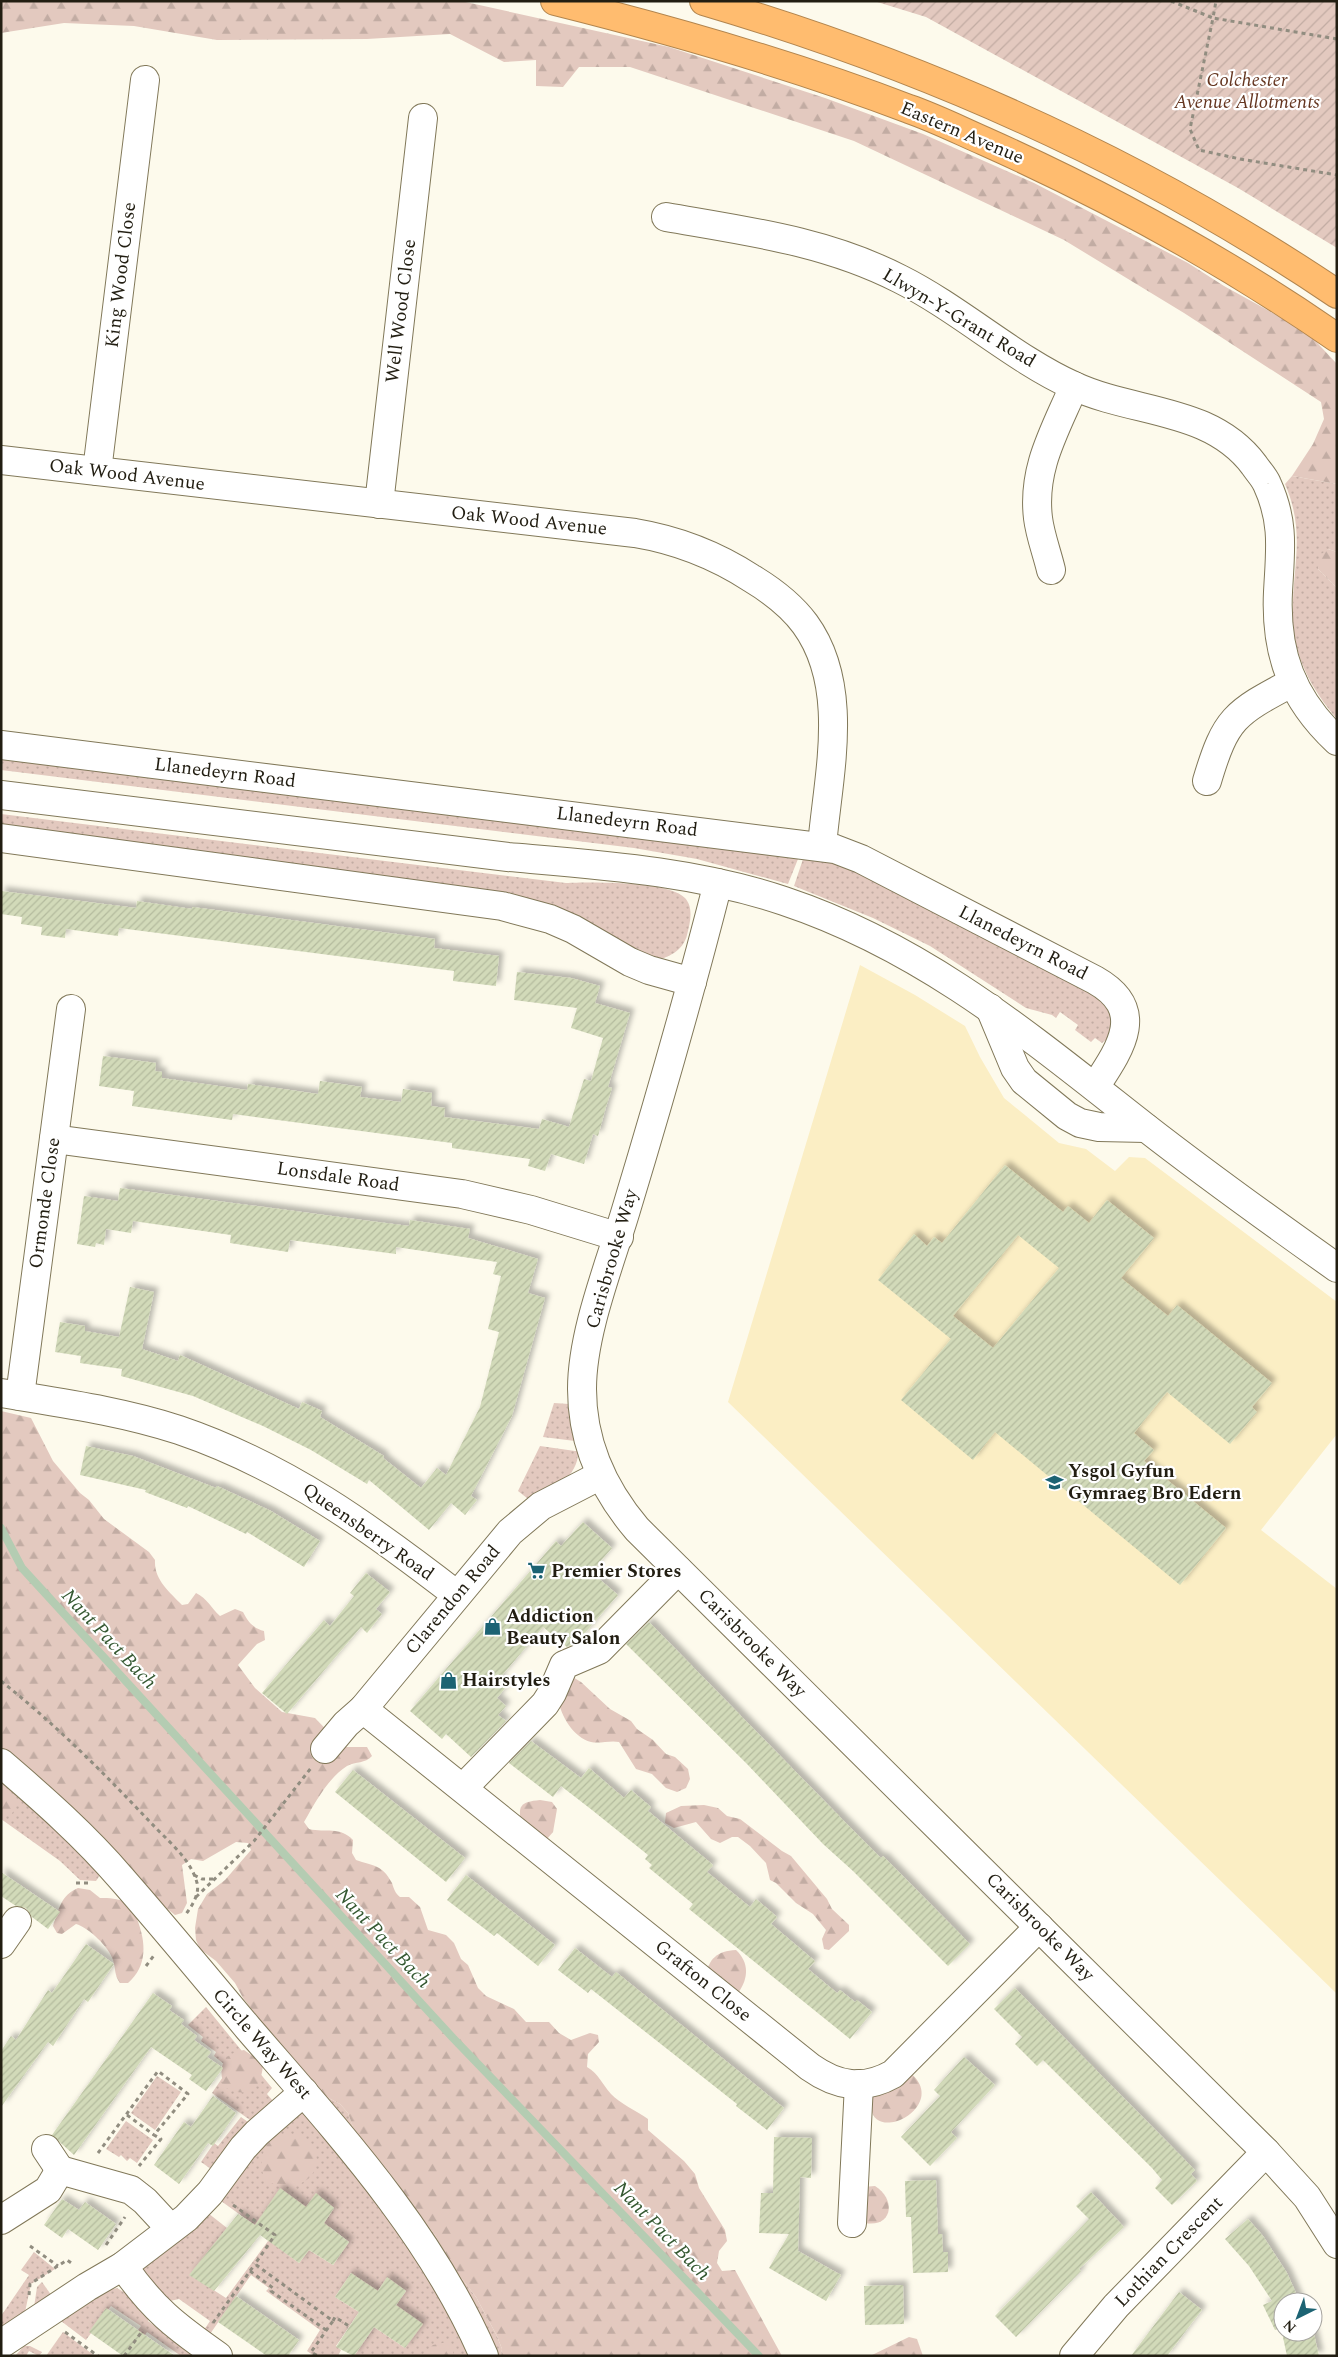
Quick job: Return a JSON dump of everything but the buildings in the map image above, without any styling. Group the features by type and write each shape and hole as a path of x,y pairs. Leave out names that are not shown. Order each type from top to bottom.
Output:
{"highway":[{"name":"Eastern Avenue","path":"555,1 654,26 774,62 910,109 1042,167 1152,224 1275,295 1337,338"},
{"name":"Eastern Avenue","path":"704,1 779,24 921,75 1055,134 1173,193 1290,263 1337,294"}],"street":[{"name":"King Wood Close","path":"98,471 145,80"},
{"name":"Well Wood Close","path":"379,504 423,118"},
{"name":"Llwyn-Y-Grant Road","path":"666,217 786,238 851,256 901,279 1074,386 1204,424 1225,436 1248,458 1266,482 1279,522 1281,558 1277,624 1285,664 1292,682 1312,714 1337,741"},
{"path":"1051,570 1038,519 1037,490 1042,459 1074,386"},
{"name":"Oak Wood Avenue","path":"1,460 661,537 712,555 776,595 805,624 815,640 828,676 831,700 832,738 822,846"},
{"path":"1207,781 1220,741 1238,715 1249,706 1292,682"},
{"name":"Llanedeyrn Road","path":"1,745 822,846 861,859 1095,980 1115,993 1122,1003 1125,1014 1124,1036 1112,1061 1095,1087"},
{"path":"1,795 693,878 785,902 864,933 934,970 990,1008 1146,1128 1337,1268"},
{"path":"1,838 511,908 558,922 649,970 692,982"},
{"name":"Carisbrooke Way","path":"718,883 692,982 593,1322 583,1364 582,1389 586,1431 601,1475 626,1516 678,1570 1266,2152 1307,2197 1337,2244"},
{"path":"990,1008 1015,1068 1024,1081 1067,1116 1080,1123 1098,1126 1146,1128"},
{"name":"Ormonde Close","path":"10,1395 54,1139 71,1009"},
{"name":"Lonsdale Road","path":"54,1139 462,1194 531,1210 618,1237"},
{"name":"Queensberry Road","path":"10,1395 82,1407 154,1423 224,1447 280,1474 340,1509 457,1595"},
{"name":"Clarendon Road","path":"325,1749 346,1724 363,1709 493,1550 525,1518 556,1497 601,1475"},
{"path":"463,1788 544,1704 552,1693 564,1664 599,1650 678,1570"},
{"name":"Grafton Close","path":"363,1709 810,2067 825,2077 839,2083 880,2082 893,2074 1039,1927"},
{"name":"Circle Way West","path":"1,1763 57,1813 121,1877 359,2159 436,2262 458,2301 484,2356"},
{"path":"1,1944 17,1921"},
{"path":"852,2222 859,2084"},
{"path":"1,2344 87,2287 123,2266 171,2229 198,2206 257,2133 304,2092"},
{"name":"Lothian Crescent","path":"1074,2356 1116,2306 1266,2152"},
{"path":"1,2220 59,2171 131,2190 146,2201 171,2229"},
{"path":"123,2266 143,2295 160,2313 218,2356"}],"path":[{"path":"1171,1 1213,18 1337,39"},
{"path":"1216,1 1190,129 1199,150 1240,160 1337,175"},
{"path":"1,1681 120,1790 179,1854 194,1874 198,1885 195,1898 184,1917"},
{"path":"195,1898 218,1878 254,1841 325,1749"},
{"path":"194,1874 202,1879 218,1878"},
{"path":"146,1966 158,1950"},
{"path":"59,2171 127,2116 158,2071 188,2094 154,2135"},
{"path":"127,2116 161,2139 138,2168"},
{"path":"212,2190 275,2235 215,2320"},
{"path":"30,2246 58,2266"},
{"path":"255,2264 333,2321"},
{"path":"250,2272 273,2288 271,2291 326,2330"},
{"path":"318,2356 312,2352 336,2316 349,2326"},
{"path":"60,2328 98,2356"}],"shaded area":[{"name":"Ysgol Gyfun Gymraeg Bro Edern","path":"860,965 915,995 965,1026 980,1057 1004,1098 1059,1143 1086,1149 1115,1171 1129,1157 1145,1158 1337,1302 1337,1434 1261,1530 1337,1589 1337,1994 728,1402"}],"green space":[{"path":"1,1 461,1 669,47 825,98 923,134 1034,183 1188,263 1224,286 1307,332 1337,364 1337,484 1292,476 1313,444 1324,419 1321,402 1184,313 1064,240 854,141 630,67 579,67 563,87 536,86 536,60 504,62 450,34 367,39 217,40 134,26 64,23 1,33"},
{"name":"Colchester Avenue Allotments","path":"874,1 1337,1 1337,248 1238,188 926,17"},
{"path":"1292,476 1337,484 1337,552 1328,549 1318,569 1337,588 1337,719 1320,697 1306,673 1294,634 1293,602 1297,536 1292,502 1285,484"},
{"path":"1328,549 1337,552 1337,588 1318,569 1319,556"},
{"path":"1,754 800,854 788,884 697,859 634,848 1,770"},
{"path":"1,814 566,883 610,883 663,888 676,892 685,898 690,906 690,921 685,941 682,945 669,956 653,961 590,929 1,829"},
{"path":"805,853 826,856 1112,1001 1112,1042 1107,1039 1102,1043 1095,1038 1091,1042 1075,1030 1078,1025 1060,1012 1056,1018 1052,1015 1026,1008 930,946 873,918 794,886"},
{"path":"554,1403 569,1404 575,1441 543,1437"},
{"path":"1,1411 31,1418 53,1461 104,1519 149,1552 155,1560 155,1567 160,1579 167,1590 182,1605 188,1604 196,1593 220,1616 235,1609 243,1612 251,1624 264,1631 265,1640 257,1644 238,1665 255,1688 282,1712 315,1718 343,1747 367,1747 372,1756 347,1766 340,1771 322,1791 304,1822 309,1829 338,1831 353,1840 352,1853 356,1860 381,1869 385,1872 400,1897 409,1897 420,1907 428,1930 446,1935 454,1943 461,1959 468,1965 478,1988 486,1996 514,2009 526,2022 549,2022 559,2033 571,2040 590,2033 598,2035 599,2042 588,2054 587,2067 614,2097 648,2119 648,2130 684,2161 695,2174 699,2188 725,2230 727,2241 719,2251 717,2263 722,2271 735,2270 782,2356 501,2356 502,2349 497,2336 476,2297 452,2266 435,2235 363,2143 354,2130 348,2113 340,2104 325,2096 289,2053 278,2044 243,1998 235,1983 216,1961 200,1949 196,1940 195,1928 198,1909 207,1894 225,1880 251,1850 248,1843 236,1842 203,1861 191,1859 182,1865 187,1903 182,1913 175,1915 152,1897 140,1877 119,1860 1,1747"},
{"path":"540,1446 578,1451 577,1460 569,1476 532,1502 518,1491"},
{"path":"571,1676 581,1682 610,1709 631,1721 637,1729 653,1740 666,1754 675,1757 688,1769 690,1779 686,1788 677,1792 666,1788 652,1774 636,1769 619,1742 591,1742 573,1731 565,1719 558,1699"},
{"path":"1,1782 47,1822 100,1875 96,1881 80,1880 60,1861 1,1819"},
{"path":"1,1789 10,1793 15,1800 16,1807 11,1815 1,1814"},
{"path":"540,1800 552,1802 557,1809 553,1832 547,1839 522,1825 520,1809 522,1806 528,1802"},
{"path":"704,1805 718,1808 727,1816 740,1819 791,1856 827,1899 832,1909 849,1925 849,1931 829,1950 824,1949 822,1939 826,1930 813,1914 796,1903 776,1883 770,1880 766,1863 750,1846 738,1837 732,1837 720,1843 711,1839 696,1822 674,1828 665,1823 666,1813 681,1806"},
{"path":"78,1888 90,1890 100,1898 123,1901 129,1906 137,1919 142,1936 142,1961 139,1969 128,1983 120,1983 111,1955 92,1934 76,1924 62,1934 57,1933 53,1926 64,1899"},
{"path":"736,1950 743,1960 746,1970 744,1982 738,1993 706,1977 709,1965 715,1957 724,1952"},
{"path":"206,2007 272,2088 267,2094 273,2101 257,2125 212,2093 229,2068 214,2056 216,2052 201,2041 203,2037 188,2025"},
{"path":"244,2050 263,2066 259,2082 256,2087 246,2092 232,2091 224,2087 222,2067 226,2058"},
{"path":"908,2071 919,2084 921,2096 917,2107 908,2116 897,2121 885,2122 876,2118 870,2105 873,2081"},
{"path":"157,2076 181,2092 155,2130 131,2113"},
{"path":"313,2082 325,2096 340,2104 348,2113 354,2130 435,2235 452,2266 476,2297 497,2336 502,2349 501,2356 453,2356 453,2350 421,2356 354,2356 374,2327 405,2348 422,2324 392,2311 406,2291 387,2278 374,2296 351,2273 335,2297 359,2312 336,2346 341,2350 338,2356 314,2356 307,2351 320,2330 266,2291 269,2288 251,2275 210,2334 204,2330 210,2321 179,2299 152,2305 123,2266 199,2206 227,2228 190,2275 226,2298 271,2237 210,2193","holes":["316,2194 334,2208 320,2229 330,2227 349,2242 333,2265 309,2250 299,2263 283,2251"]},
{"path":"241,2117 255,2127 218,2174 201,2162 214,2143 218,2146"},
{"path":"126,2121 153,2140 137,2163 130,2158 127,2161 121,2155 119,2157 106,2149"},
{"path":"282,2134 297,2135 307,2140 313,2147 316,2156 316,2165 313,2173 306,2180 296,2185 273,2184 265,2178 263,2173 264,2150 271,2140"},
{"path":"875,2186 887,2198 888,2212 881,2221 865,2223 863,2187"},
{"path":"34,2252 55,2269 31,2284 25,2312 1,2329 1,2316 29,2275 21,2270"},
{"path":"42,2282 54,2299 33,2314 37,2287"},
{"path":"117,2288 137,2300 150,2317 148,2321 195,2356 181,2356 147,2332 130,2356 120,2356 141,2326 111,2306 86,2340 61,2321 101,2292"},
{"path":"63,2332 95,2356 46,2356"},
{"path":"909,2337 917,2339 923,2356 870,2356"},
{"path":"447,2342 453,2350 453,2356 421,2356 433,2345"},
{"path":"24,2346 30,2346 42,2352 39,2356 29,2351 26,2356 15,2356"}],"waterway":[{"name":"Nant Pact Bach","path":"1,1528 22,1568 453,2038 759,2356"}],"place":[{"name":"Ysgol Gyfun Gymraeg Bro Edern","path":"1054,1482"},
{"name":"Premier Stores","path":"537,1571"},
{"name":"Addiction Beauty Salon","path":"492,1627"},
{"name":"Hairstyles","path":"448,1680"}]}
